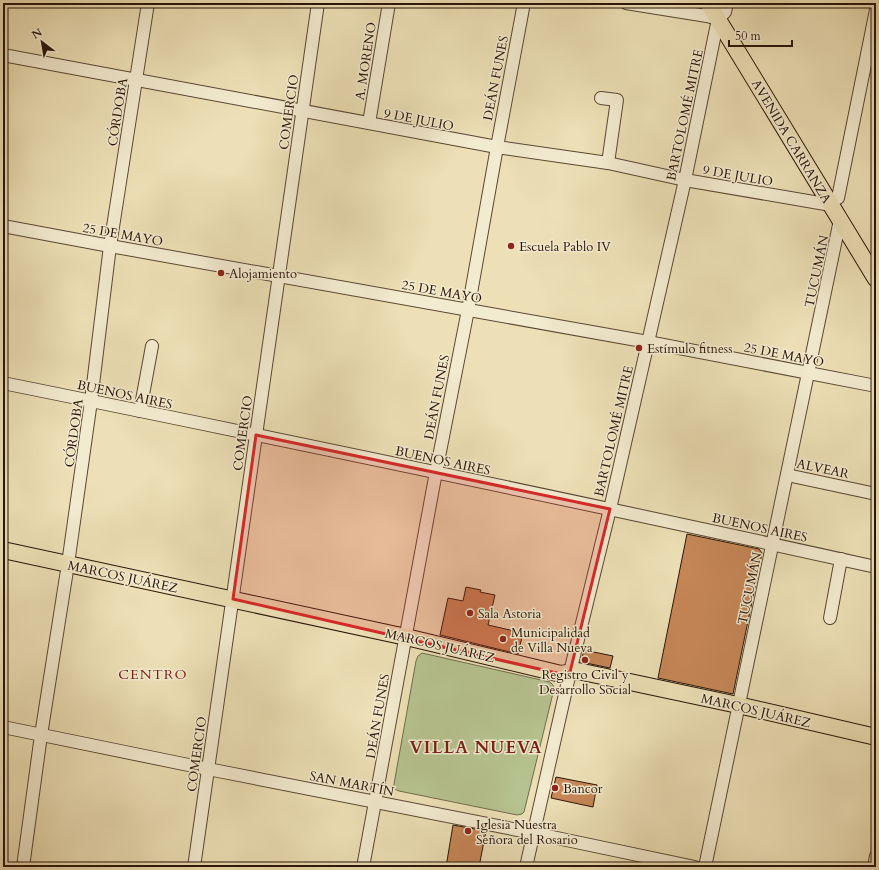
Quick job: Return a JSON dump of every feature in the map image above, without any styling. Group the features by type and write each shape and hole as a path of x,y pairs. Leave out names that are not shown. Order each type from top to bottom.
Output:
{"main road":[{"name":"AVENIDA CARRANZA","path":"708,3 723,9 835,202 876,259"},
{"name":"AVENIDA CARRANZA","path":"835,202 840,220 876,279"},
{"name":"MARCOS JUÁREZ","path":"3,550 433,643 560,674 578,672 738,705 876,737"}],"street":[{"name":"CÓRDOBA","path":"23,867 41,735 92,401 110,246 148,3"},
{"name":"COMERCIO","path":"194,867 318,3"},
{"name":"A. MORENO","path":"369,124 389,3"},
{"name":"DEÁN FUNES","path":"363,867 524,3"},
{"path":"626,3 707,16 723,9"},
{"name":"BARTOLOMÉ MITRE","path":"526,867 570,672 610,509 723,9"},
{"path":"835,202 874,31 876,10"},
{"name":"9 DE JULIO","path":"3,55 497,147 608,163 685,180 835,202"},
{"path":"601,98 617,100 608,163"},
{"name":"TUCUMÁN","path":"705,867 840,220"},
{"name":"25 DE MAYO","path":"3,226 648,342 876,386"},
{"path":"140,411 152,346"},
{"name":"BUENOS AIRES","path":"3,383 436,472 876,567"},
{"name":"ALVEAR","path":"787,475 876,494"},
{"path":"830,618 841,559"},
{"path":"401,665 408,654 416,647 433,643"},
{"name":"SAN MARTÍN","path":"3,727 533,833 695,867"},
{"path":"874,867 876,856"}],"highlighted area":[{"path":"256,435 610,509 570,672 561,674 233,599"}],"green space":[{"path":"422,653 550,682 553,685 554,689 524,812 522,814 517,815 399,791 394,788 416,661 418,656"}],"building":[{"path":"687,534 759,549 762,553 733,694 658,678"},
{"path":"466,587 495,595 488,625 523,633 518,654 440,635 448,598 463,601"},
{"path":"584,650 613,656 610,668 581,662"},
{"path":"556,777 597,785 593,807 551,798"},
{"path":"453,825 486,831 479,867 446,867"}],"place":[{"name":"Escuela Pablo IV","path":"511,246"},
{"name":"Alojamiento","path":"221,273"},
{"name":"Estímulo fitness","path":"639,348"},
{"name":"Sala Astoria","path":"470,613"},
{"name":"Municipalidad de Villa Nueva","path":"503,639"},
{"name":"Registro Civil y Desarrollo Social","path":"585,660"},
{"name":"Bancor","path":"555,788"},
{"name":"Iglesia Nuestra Señora del Rosario","path":"468,831"}],"district":[{"name":"CENTRO","path":"153,674"},
{"name":"VILLA NUEVA","path":"476,747"}]}
